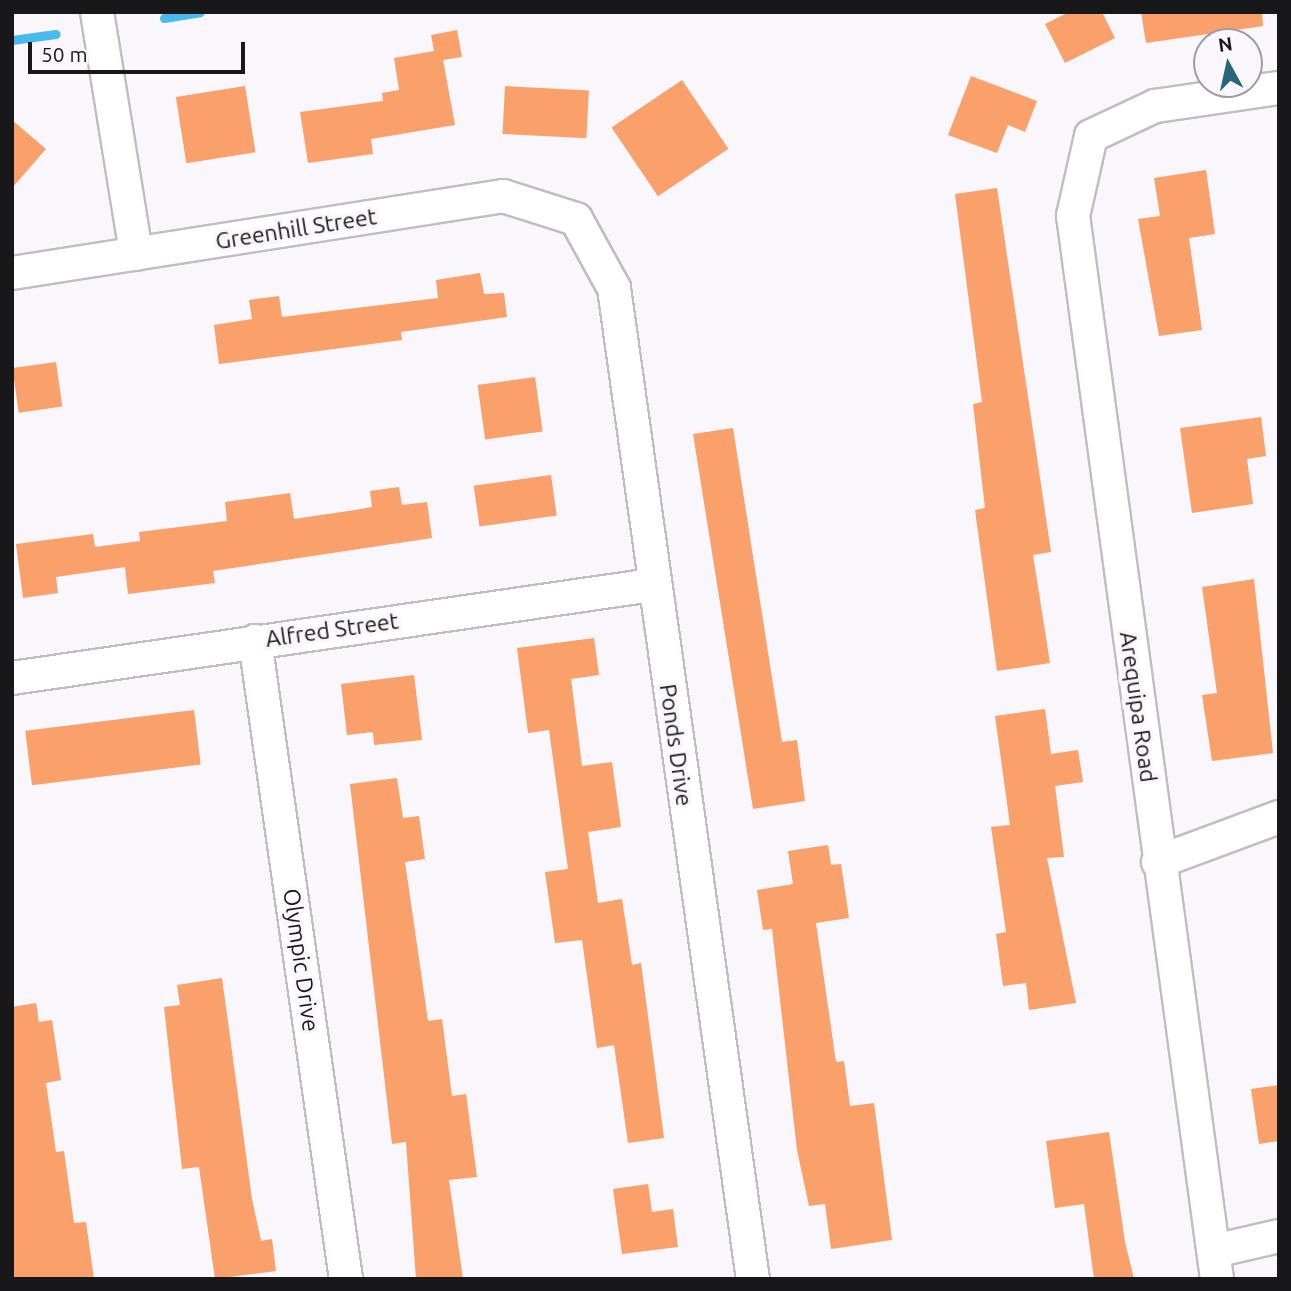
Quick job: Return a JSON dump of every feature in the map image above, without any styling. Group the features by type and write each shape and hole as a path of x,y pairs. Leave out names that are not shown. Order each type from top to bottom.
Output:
{"street":[{"path":"97,12 136,254"},
{"name":"Arequipa Road","path":"1215,1265 1158,862 1073,216 1091,136 1155,106 1279,88"},
{"name":"Greenhill Street","path":"12,272 503,196 576,219"},
{"name":"Ponds Drive","path":"576,219 614,288 652,585 753,1279"},
{"name":"Alfred Street","path":"12,678 652,585"},
{"name":"Olympic Drive","path":"255,641 346,1279"},
{"path":"1158,862 1279,817"},
{"path":"1215,1265 1279,1236"}],"building":[{"path":"1069,12 1102,12 1115,38 1065,63 1045,24"},
{"path":"1141,12 1262,12 1263,26 1193,28 1193,36 1146,43"},
{"path":"457,30 462,57 443,60 455,125 371,139 373,154 308,163 300,112 383,101 382,93 399,90 394,58 434,51 431,35"},
{"path":"971,76 1037,101 1025,132 1008,125 997,153 948,135"},
{"path":"682,80 728,149 658,196 612,128"},
{"path":"245,86 255,152 186,163 176,97"},
{"path":"505,86 589,90 586,138 502,134"},
{"path":"12,120 46,149 12,188"},
{"path":"1206,170 1215,234 1189,238 1202,330 1159,336 1138,219 1160,216 1154,178"},
{"path":"997,188 1051,552 1033,555 1050,663 997,671 975,510 985,508 973,404 982,402 955,194"},
{"path":"480,273 484,294 504,293 507,317 401,332 402,340 219,364 214,325 252,319 249,300 279,296 282,317 438,298 436,280"},
{"path":"56,362 62,407 19,413 12,368"},
{"path":"535,377 543,431 485,440 478,385"},
{"path":"1261,417 1266,456 1247,459 1253,504 1192,513 1180,428"},
{"path":"733,428 782,742 797,740 805,801 753,809 693,434"},
{"path":"551,475 557,516 479,526 474,486"},
{"path":"399,487 402,505 427,502 432,538 213,571 215,583 128,594 125,567 56,577 58,593 23,598 16,544 93,534 95,547 140,541 139,532 227,521 225,502 290,493 294,519 355,510 372,507 370,491"},
{"path":"1254,579 1273,753 1212,761 1202,695 1217,693 1202,587"},
{"path":"594,638 599,675 571,679 582,766 612,762 621,827 588,832 598,903 622,899 632,965 641,963 664,1138 628,1143 614,1045 597,1048 582,940 555,943 545,872 568,869 549,730 528,733 517,648"},
{"path":"414,675 422,740 374,745 373,732 347,735 341,684"},
{"path":"1045,709 1051,754 1078,750 1083,782 1055,786 1064,857 1047,858 1076,1003 1029,1010 1026,983 1003,986 996,934 1006,932 991,827 1010,825 995,716"},
{"path":"194,710 201,765 32,785 25,731"},
{"path":"397,778 403,818 419,816 425,859 405,862 428,1021 442,1019 452,1096 466,1094 477,1177 449,1180 463,1279 416,1279 406,1142 392,1144 350,784"},
{"path":"828,845 831,865 841,864 849,918 816,923 836,1062 844,1061 850,1106 874,1103 892,1240 831,1249 825,1204 809,1206 797,1150 772,929 763,930 757,890 793,884 788,851"},
{"path":"222,978 252,1199 261,1241 272,1239 276,1271 215,1279 199,1167 182,1169 164,1007 180,1005 177,985"},
{"path":"36,1003 39,1022 52,1020 61,1080 46,1083 56,1152 64,1151 74,1223 86,1222 94,1279 12,1279 12,1007"},
{"path":"1279,1085 1279,1141 1259,1144 1251,1089"},
{"path":"1109,1132 1125,1242 1134,1279 1094,1279 1084,1204 1055,1208 1046,1141"},
{"path":"648,1184 652,1212 673,1209 678,1247 622,1254 613,1189"}],"waterway":[{"path":"164,18 200,12"},
{"path":"12,40 56,34"}]}
